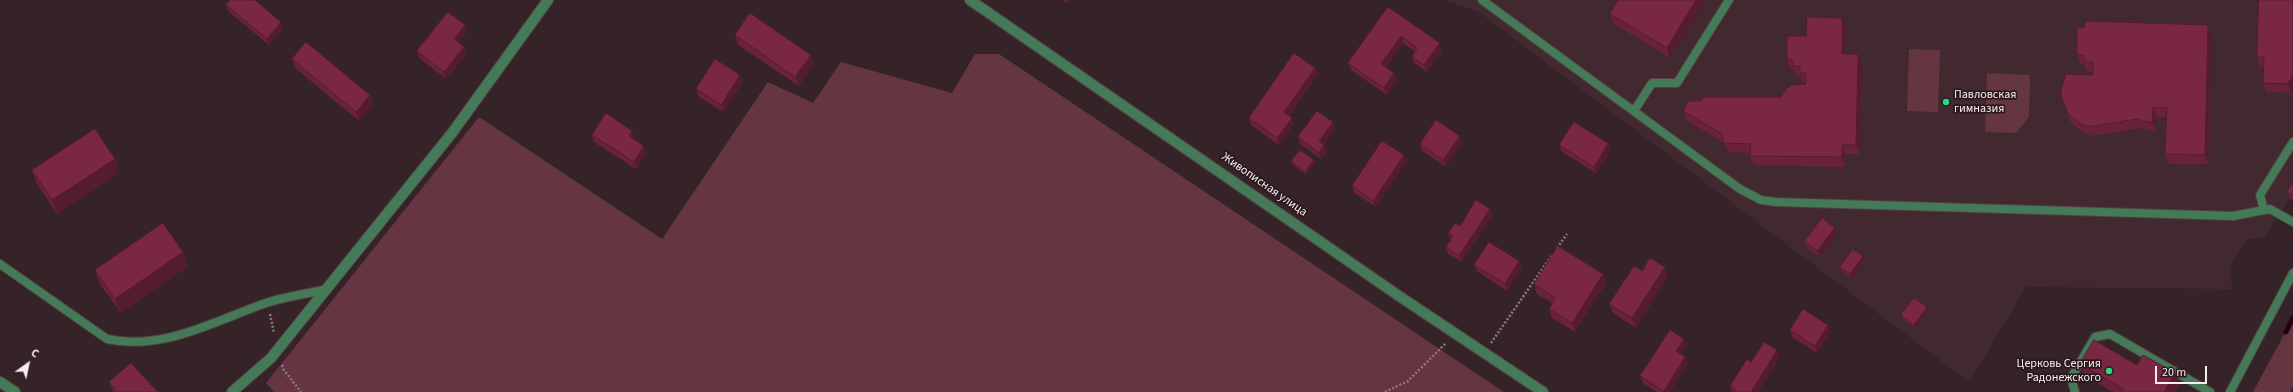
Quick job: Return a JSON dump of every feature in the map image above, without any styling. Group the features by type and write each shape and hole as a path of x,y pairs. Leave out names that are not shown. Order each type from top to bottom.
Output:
{"street":[{"path":"232,392 270,358 323,290 452,133 548,0"},
{"name":"Живописная улица","path":"970,0 1455,334 1543,392"},
{"path":"0,382 15,392"}],"lane":[{"path":"1482,0 1740,189 1761,200 1776,202 2233,216 2270,209 2280,213 2293,222"},
{"path":"1634,111 1652,83 1677,82 1729,0"},
{"path":"2264,210 2260,195 2293,142"},
{"path":"0,264 107,339 122,342 164,340 206,327 267,303 323,290"},
{"path":"2230,392 2293,273"},
{"path":"2075,392 2071,378 2095,337 2110,334 2210,392"}],"path":[{"path":"1484,353 1567,234"},
{"path":"1385,392 1408,381 1455,334"}],"shaded area":[{"name":"Павловская гимназия","path":"1444,0 2293,0 2293,192 2265,237 2246,240 2230,267 2232,289 2026,287 1969,382 1479,12"},
{"path":"1909,49 1940,50 1938,112 1907,111"},
{"path":"975,54 999,54 1504,392 274,392 266,383 479,117 662,239 768,82 813,103 841,62 952,93"},
{"path":"1987,73 2030,75 2029,117 2016,133 1985,132"},
{"path":"2293,318 2293,386 2290,392 2253,392"}],"building":[{"path":"230,0 255,0 281,22 267,39 226,5"},
{"path":"1618,0 1696,0 1667,48 1610,14"},
{"path":"2259,0 2293,0 2293,75 2288,84 2263,83 2264,57 2257,57"},
{"path":"1388,7 1440,43 1424,65 1412,57 1417,48 1401,36 1381,64 1394,73 1384,88 1348,63"},
{"path":"448,12 465,25 454,39 464,47 444,72 417,51"},
{"path":"750,13 811,55 795,77 735,35"},
{"path":"1807,17 1842,18 1842,54 1858,54 1856,145 1842,145 1842,157 1750,156 1751,144 1724,143 1722,134 1683,111 1689,101 1701,101 1703,97 1781,97 1786,89 1791,85 1806,84 1806,73 1800,73 1800,66 1793,67 1793,60 1787,60 1787,36 1806,36"},
{"path":"2085,21 2208,25 2205,155 2165,154 2167,108 2153,107 2152,123 2137,119 2088,127 2081,124 2068,114 2062,99 2061,90 2066,74 2093,75 2093,62 2084,62 2084,55 2077,55 2077,28 2084,28"},
{"path":"306,42 370,95 356,112 292,59"},
{"path":"1294,53 1315,68 1284,112 1292,118 1277,138 1249,118"},
{"path":"715,59 740,75 721,105 696,89"},
{"path":"1317,111 1333,122 1319,141 1324,145 1319,153 1298,137"},
{"path":"606,113 632,131 629,136 644,146 634,162 592,135"},
{"path":"1436,120 1460,136 1443,160 1420,144"},
{"path":"1574,122 1608,143 1594,167 1559,145"},
{"path":"95,129 115,159 52,200 32,170"},
{"path":"1382,141 1404,155 1373,201 1352,186"},
{"path":"1300,150 1314,160 1305,172 1291,161"},
{"path":"2293,182 2293,195 2287,192"},
{"path":"1476,200 1490,209 1459,256 1446,247 1453,236 1448,233 1455,223 1460,226"},
{"path":"1822,218 1835,228 1817,251 1805,241"},
{"path":"163,223 183,252 115,299 95,270"},
{"path":"1489,242 1519,261 1505,284 1474,265"},
{"path":"1558,246 1603,274 1572,323 1549,309 1555,298 1534,284"},
{"path":"1853,249 1863,256 1850,274 1840,267"},
{"path":"1650,258 1665,267 1632,318 1609,304 1634,266 1642,271"},
{"path":"1914,298 1927,307 1914,325 1901,315"},
{"path":"1803,309 1828,325 1815,346 1790,330"},
{"path":"1670,330 1684,339 1676,351 1685,357 1664,391 1640,376"},
{"name":"Церковь Сергия Радонежского","path":"2094,340 2137,365 2143,355 2175,373 2164,392 2122,392 2123,389 2080,364"},
{"path":"1764,342 1777,350 1751,392 1738,392 1730,386 1747,359 1751,362"},
{"path":"131,363 158,392 118,392 109,382"}],"waterway":[{"path":"2286,332 2293,318"}],"place":[{"name":"Павловская гимназия","path":"1946,102"},
{"name":"Церковь Сергия Радонежского","path":"2109,371"}]}
